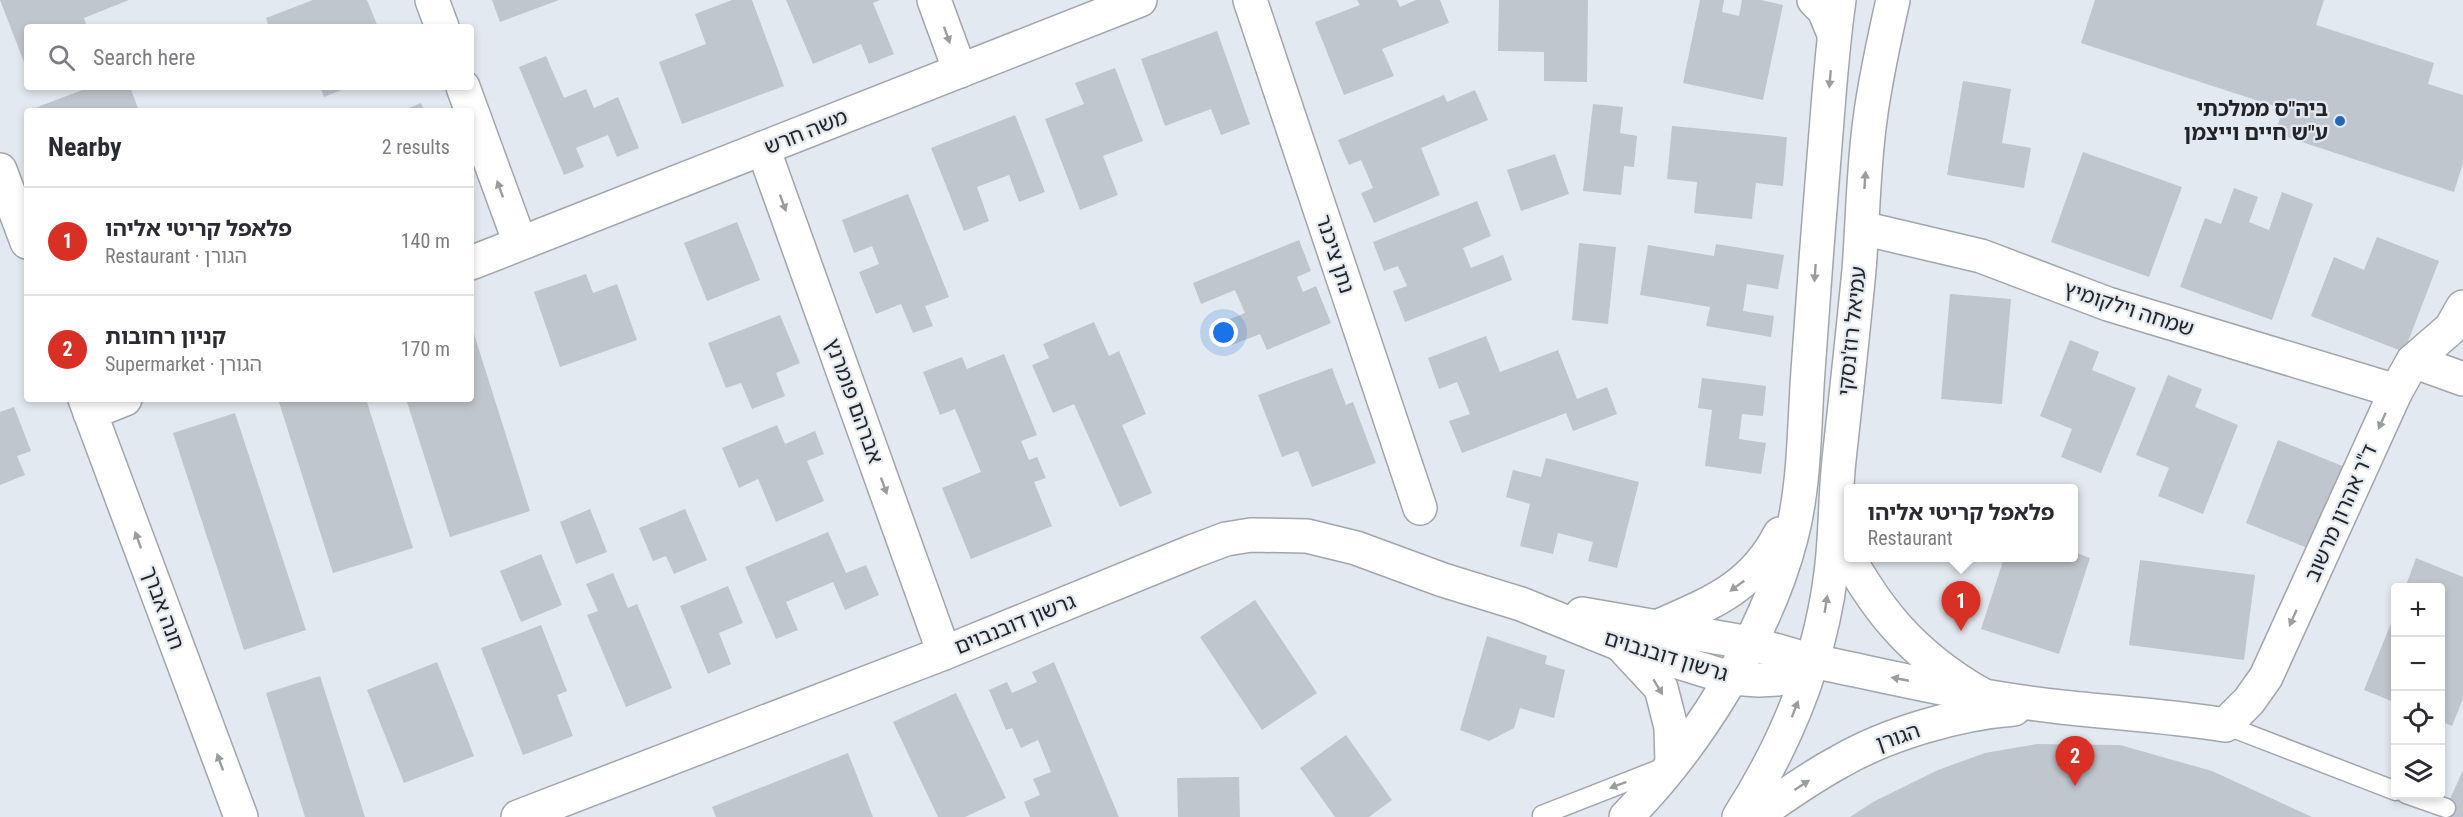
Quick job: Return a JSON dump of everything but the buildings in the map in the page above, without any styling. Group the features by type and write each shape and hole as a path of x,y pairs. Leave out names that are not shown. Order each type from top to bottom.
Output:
{"street":[{"path":"432,0 441,24"},
{"path":"934,0 960,71"},
{"name":"משה חרש","path":"474,262 1140,0"},
{"name":"נתן ציכנר","path":"1250,0 1420,508"},
{"path":"1814,0 1824,10 1834,34"},
{"name":"עמיאל רוז'נסקי","path":"1626,817 1700,728 1730,678 1750,643 1791,539 1800,486 1834,34 1839,0"},
{"name":"עמיאל רוז'נסקי","path":"1739,817 1773,761 1813,661 1824,616 1835,532 1838,469 1870,122 1881,53 1893,0"},
{"path":"464,90 471,108"},
{"path":"474,117 520,243"},
{"name":"אברהם פומרנץ","path":"764,148 944,653"},
{"path":"1,177 24,234"},
{"name":"שמחה וילקומיץ","path":"1862,228 1981,256 2108,304 2396,391"},
{"name":"ד\"ר אהרון מרשוב","path":"2225,725 2249,701 2265,677 2396,391 2413,361 2451,328 2463,307"},
{"path":"2413,361 2463,379"},
{"path":"88,406 109,402"},
{"name":"חנה אברך","path":"88,406 241,817"},
{"path":"1659,626 1721,597 1738,587 1755,572 1770,553 1784,527 1800,486"},
{"path":"1835,532 1844,550"},
{"name":"גרשון דובנבוים","path":"518,817 944,653 1226,539 1251,536 1308,536 1356,548 1443,580 1521,604 1620,644 1730,678 1777,680 1796,674 1813,661"},
{"path":"1850,562 1901,632 1931,662 1952,678 1984,696"},
{"name":"גרשון דובנבוים","path":"1521,604 1750,643"},
{"name":"הגורן","path":"1750,643 1813,661 1984,696 2225,725"},
{"path":"1620,644 1661,688 1671,728 1672,764"},
{"name":"הגורן","path":"1754,817 1839,761 1861,750 1912,731 1952,720 2004,710 2061,707"}],"lane":[{"path":"2225,725 2391,788"},
{"path":"1542,815 1672,764"},
{"path":"2418,799 2446,808"}],"place":[{"name":"ביה\"ס ממלכתי ע\"ש חיים וייצמן","path":"2340,121"},
{"name":"פלאפל קריטי אליהו","path":"1961,631"},
{"name":"קניון רחובות","path":"2075,786"}]}
